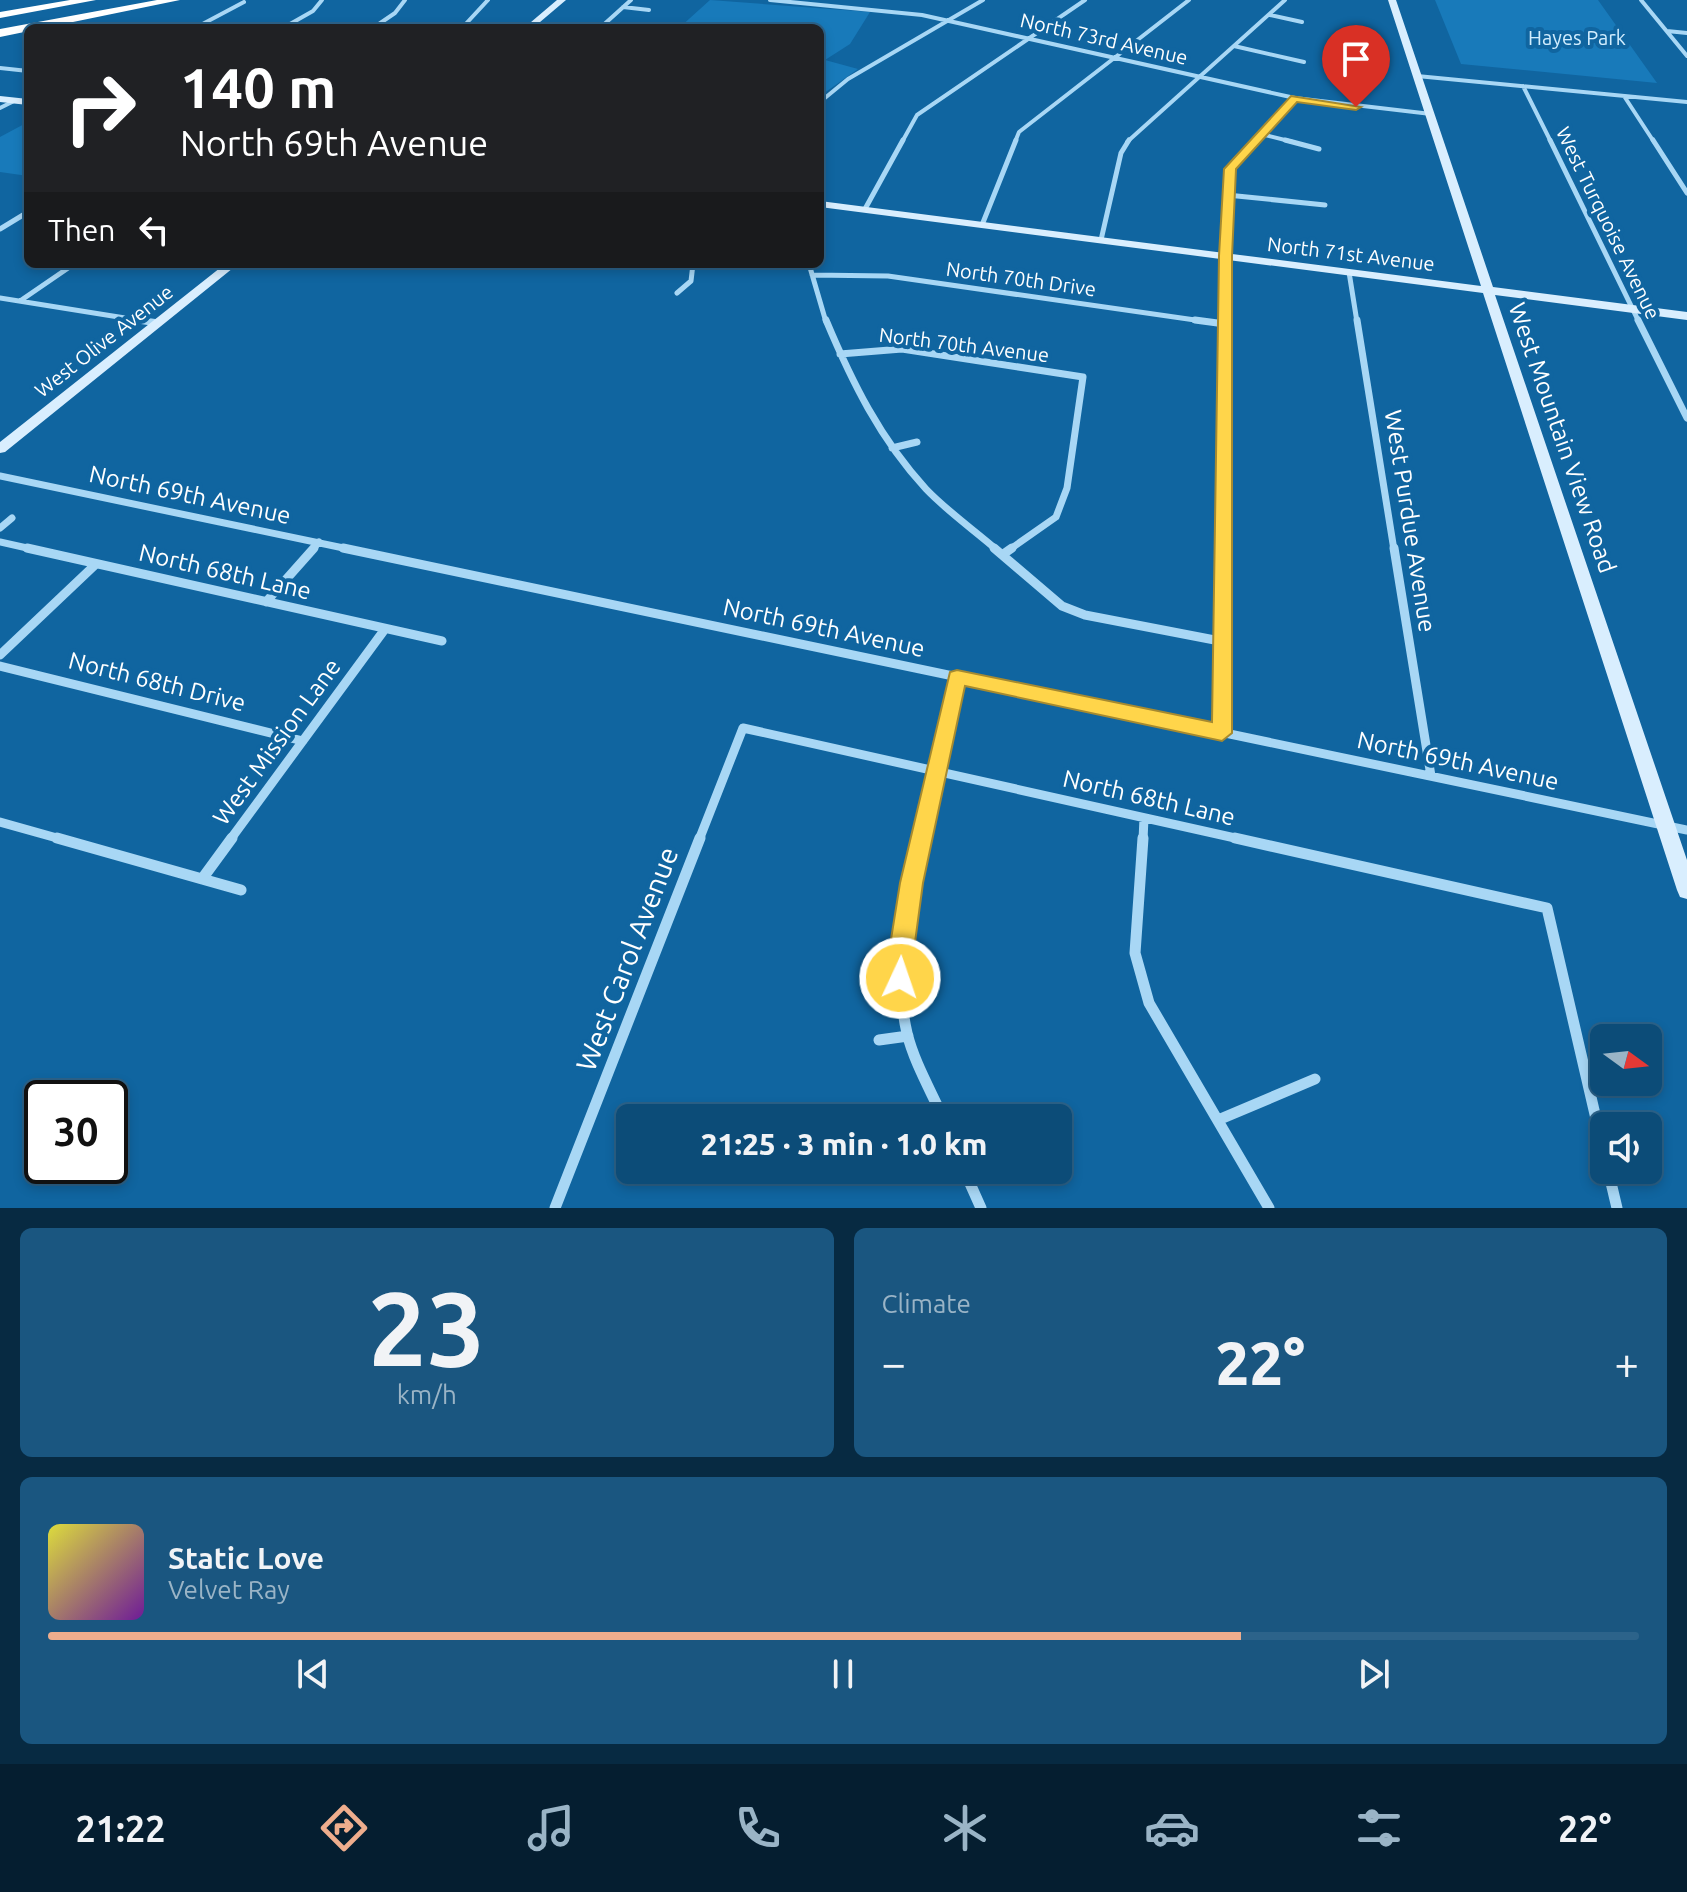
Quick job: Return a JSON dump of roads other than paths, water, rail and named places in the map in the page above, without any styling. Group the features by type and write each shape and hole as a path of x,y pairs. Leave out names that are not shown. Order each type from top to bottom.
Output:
{"highway":[{"path":"0,15 90,0"},
{"path":"51,24 174,0"},
{"path":"0,33 24,29"}],"street":[{"path":"290,24 313,11 322,0"},
{"path":"379,24 395,13 405,0"},
{"path":"466,24 488,0"},
{"path":"523,24 547,4 562,0"},
{"path":"545,24 574,0"},
{"path":"604,24 631,0"},
{"name":"North 73rd Avenue","path":"770,0 949,21 1295,98 1431,114"},
{"path":"833,6 838,0"},
{"path":"824,99 848,79 983,0"},
{"path":"865,209 917,115 1085,0"},
{"path":"982,225 1019,132 1189,0"},
{"path":"1101,240 1126,143 1285,0"},
{"name":"West Mountain View Road","path":"1392,0 1687,890"},
{"path":"1641,0 1687,56"},
{"path":"203,24 244,2"},
{"path":"531,24 547,4"},
{"path":"623,7 649,10"},
{"path":"1270,15 1302,22"},
{"path":"1667,31 1687,33"},
{"path":"1234,46 1304,62"},
{"path":"0,68 24,71"},
{"path":"1417,76 1687,102"},
{"name":"West Turquoise Avenue","path":"1523,86 1687,418"},
{"path":"1624,96 1687,193"},
{"path":"1222,733 1227,195 1230,169 1295,98"},
{"path":"0,99 24,102"},
{"path":"0,108 14,101"},
{"path":"1261,134 1319,149"},
{"path":"1227,195 1325,205"},
{"name":"North 71st Avenue","path":"824,204 1687,316"},
{"path":"0,229 24,214"},
{"path":"20,301 68,268"},
{"name":"West Olive Avenue","path":"0,449 227,268"},
{"path":"677,293 689,286 695,275 694,268"},
{"path":"810,268 840,354 860,399 892,448 928,491 1043,593 1085,615 1225,642"},
{"name":"West Purdue Avenue","path":"1349,272 1431,776"},
{"name":"North 70th Drive","path":"812,275 888,276 1225,324"},
{"path":"0,298 137,323 158,323"},
{"name":"North 70th Avenue","path":"840,354 902,349 1083,377 1067,488 1056,517 1002,555"},
{"path":"892,448 917,442"},
{"name":"North 69th Avenue","path":"0,476 1687,830"},
{"path":"0,528 12,518"},
{"name":"North 68th Lane","path":"0,542 442,641"},
{"path":"266,602 319,542"},
{"path":"0,655 96,564"},
{"name":"West Mission Lane","path":"202,879 385,629"},
{"name":"North 68th Drive","path":"0,666 303,741"},
{"path":"937,1104 908,1036 901,999 900,958 911,883 957,677"},
{"name":"North 68th Lane","path":"743,728 1547,908 1594,1112"},
{"name":"West Carol Avenue","path":"555,1208 743,728"},
{"path":"1144,818 1135,953 1149,1003 1269,1208"},
{"path":"0,822 241,890"},
{"path":"879,1040 908,1036"},
{"path":"1218,1120 1315,1079"},
{"path":"970,1184 981,1208"},
{"path":"1611,1184 1617,1208"}],"park label":[{"name":"Hayes Park","path":"1577,38"}]}
